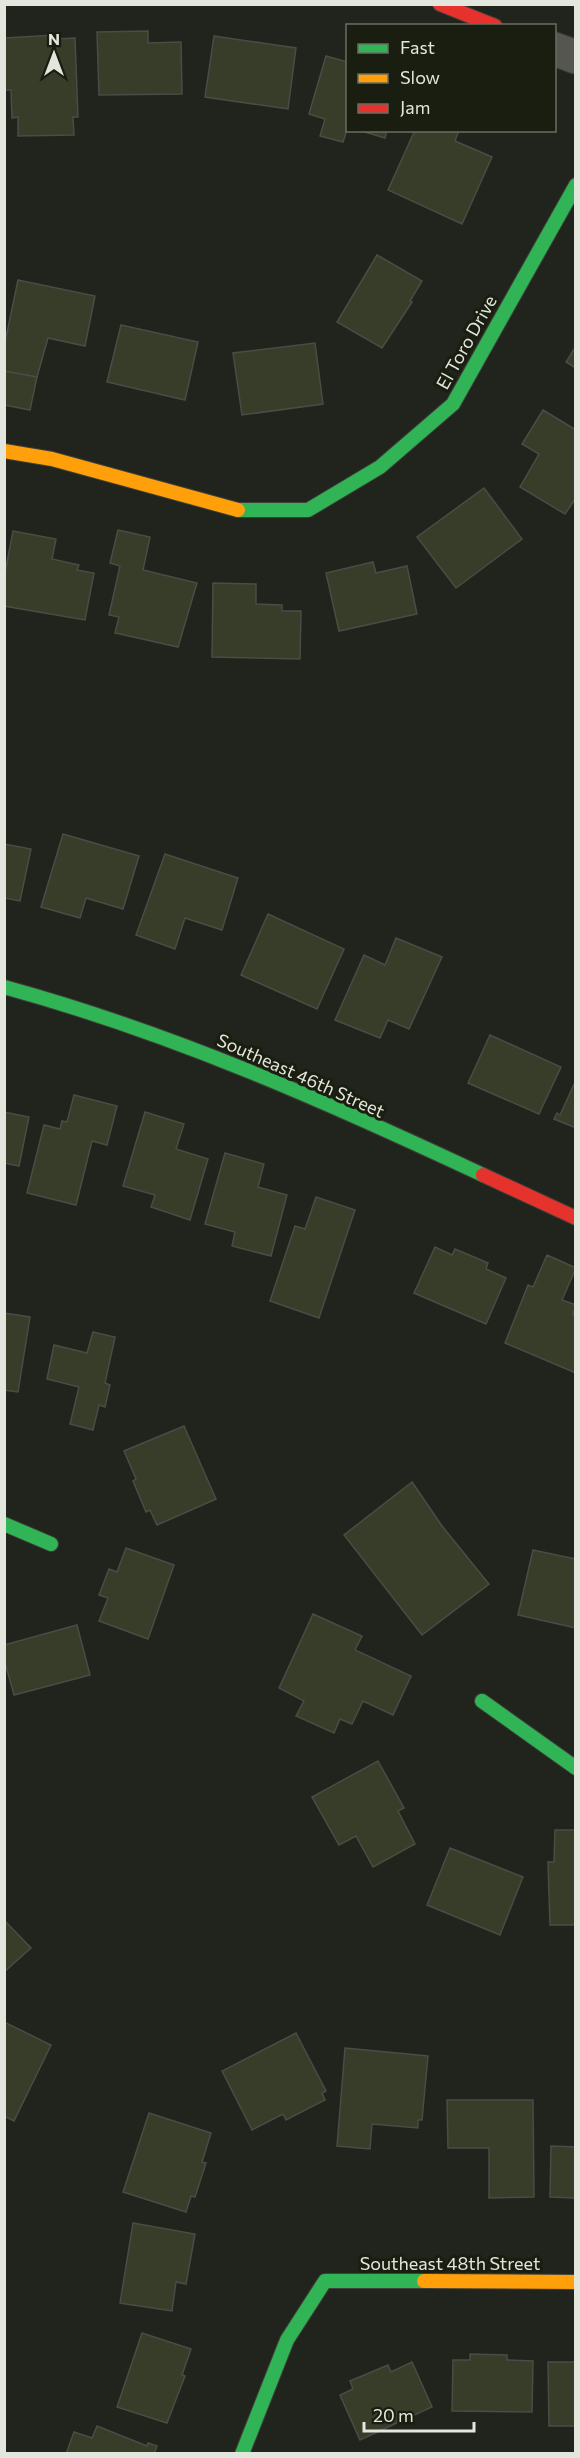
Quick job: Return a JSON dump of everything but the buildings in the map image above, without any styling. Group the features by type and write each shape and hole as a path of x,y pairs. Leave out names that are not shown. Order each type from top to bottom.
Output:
{"street":[{"path":"440,4 490,24"},
{"path":"556,49 576,57"},
{"name":"El Toro Drive","path":"4,452 52,459 236,510 308,510 380,467 453,404 576,185"},
{"name":"Southeast 46th Street","path":"4,987 56,1000 234,1063 576,1218"},
{"path":"4,1524 51,1544"},
{"path":"482,1701 576,1768"},
{"name":"Southeast 48th Street","path":"242,2454 286,2340 325,2281 576,2282"}],"traffic: fast":[{"path":"238,510 308,510 380,467 453,404 576,185"},
{"path":"4,987 128,1025 247,1070 483,1175"},
{"path":"4,1524 51,1544"},
{"path":"482,1701 576,1768"},
{"path":"242,2454 287,2340 325,2281 424,2281"}],"traffic: slow":[{"path":"4,451 52,459 238,510"},
{"path":"424,2281 576,2282"}],"traffic: jam":[{"path":"440,4 490,24"},
{"path":"483,1175 576,1218"}]}
